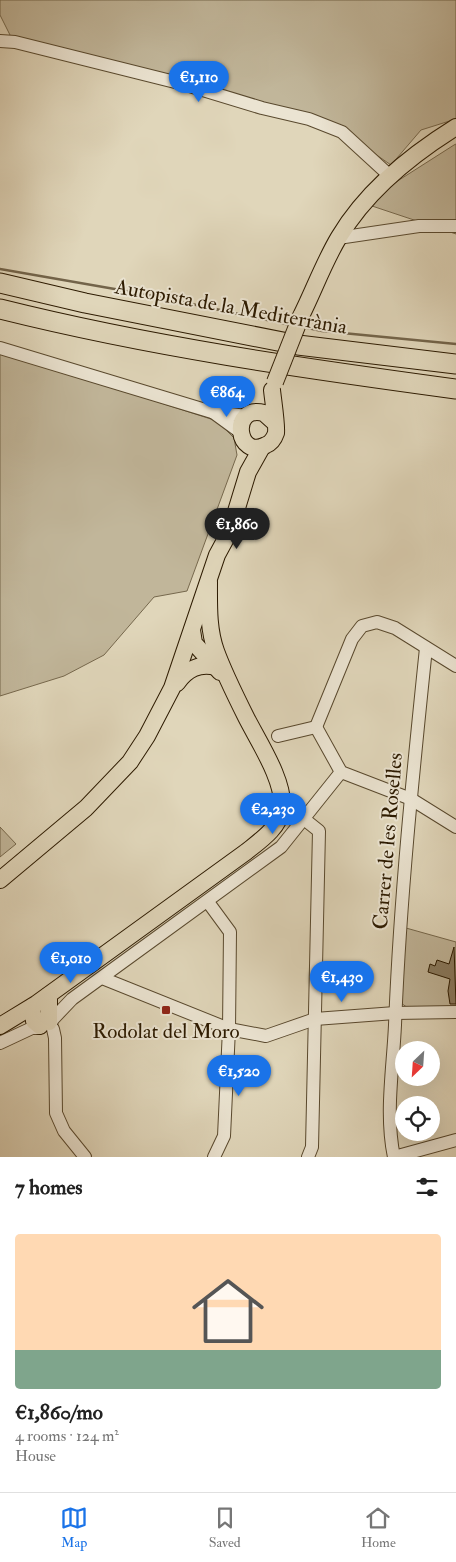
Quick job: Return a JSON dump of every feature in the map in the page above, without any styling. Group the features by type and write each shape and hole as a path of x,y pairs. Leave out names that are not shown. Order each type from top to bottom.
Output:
{"highway":[{"name":"Autopista de la Mediterrània","path":"0,283 85,303 298,345 456,364"},
{"path":"0,309 77,328 185,350 292,367 456,389"}],"main road":[{"path":"0,880 86,808 113,782 130,762 147,736 172,688 209,582 217,555 221,531 241,467 242,437 240,426 274,386 301,316 338,238 363,203 390,176 428,145 456,128"},
{"path":"217,555 230,530 248,472 262,447 273,440 276,428 274,422 274,386"},
{"path":"252,414 264,413 274,422"},
{"path":"242,437 251,446 262,447"},
{"path":"4,1024 43,1023 49,995 246,852 264,838 277,822 282,806 280,788 229,683 215,649 210,631 209,582"},
{"path":"192,630 194,643 229,683"},
{"path":"172,688 192,668 209,665 216,667"}],"street":[{"path":"0,41 15,42 174,82 262,108 309,119 342,132 390,176"},
{"path":"338,238 419,226 456,226"},
{"path":"0,348 212,412 252,414"},
{"path":"212,412 242,437"},
{"path":"316,726 352,639 362,626 377,622 395,628 456,666"},
{"name":"Carrer de les Roselles","path":"394,1157 389,1136 395,1013 411,799 426,648"},
{"path":"278,736 316,726"},
{"path":"316,726 341,772 411,799 456,827"},
{"path":"0,1042 43,1023 72,999 208,902 281,847 341,772"},
{"path":"304,819 319,831 312,1147 308,1157"},
{"path":"208,902 230,932 229,1028 224,1136 214,1157"},
{"path":"102,978 229,1028 266,1036 315,1019 395,1013 456,1012"},
{"path":"43,1023 54,1048 56,1112 64,1131 85,1157"},
{"path":"394,1157 456,1140"}],"shaded area":[{"path":"0,0 456,0 456,119 421,130 391,165 339,129 11,37 0,15"},
{"path":"456,144 456,234 363,203 454,145"},
{"path":"0,351 217,421 234,438 237,455 187,591 154,597 104,655 64,676 0,696"},
{"path":"0,827 16,844 0,857"},
{"path":"406,928 456,942 456,1008 408,1008 401,1003"}],"building":[{"path":"454,947 456,1004 450,1004 448,991 450,979 428,972 430,964 435,966 437,960 449,964"}],"waterway":[{"path":"0,269 149,295 291,325"},
{"path":"303,327 322,331 456,344"}],"place":[{"name":"Rodolat del Moro","path":"166,1010"}]}
